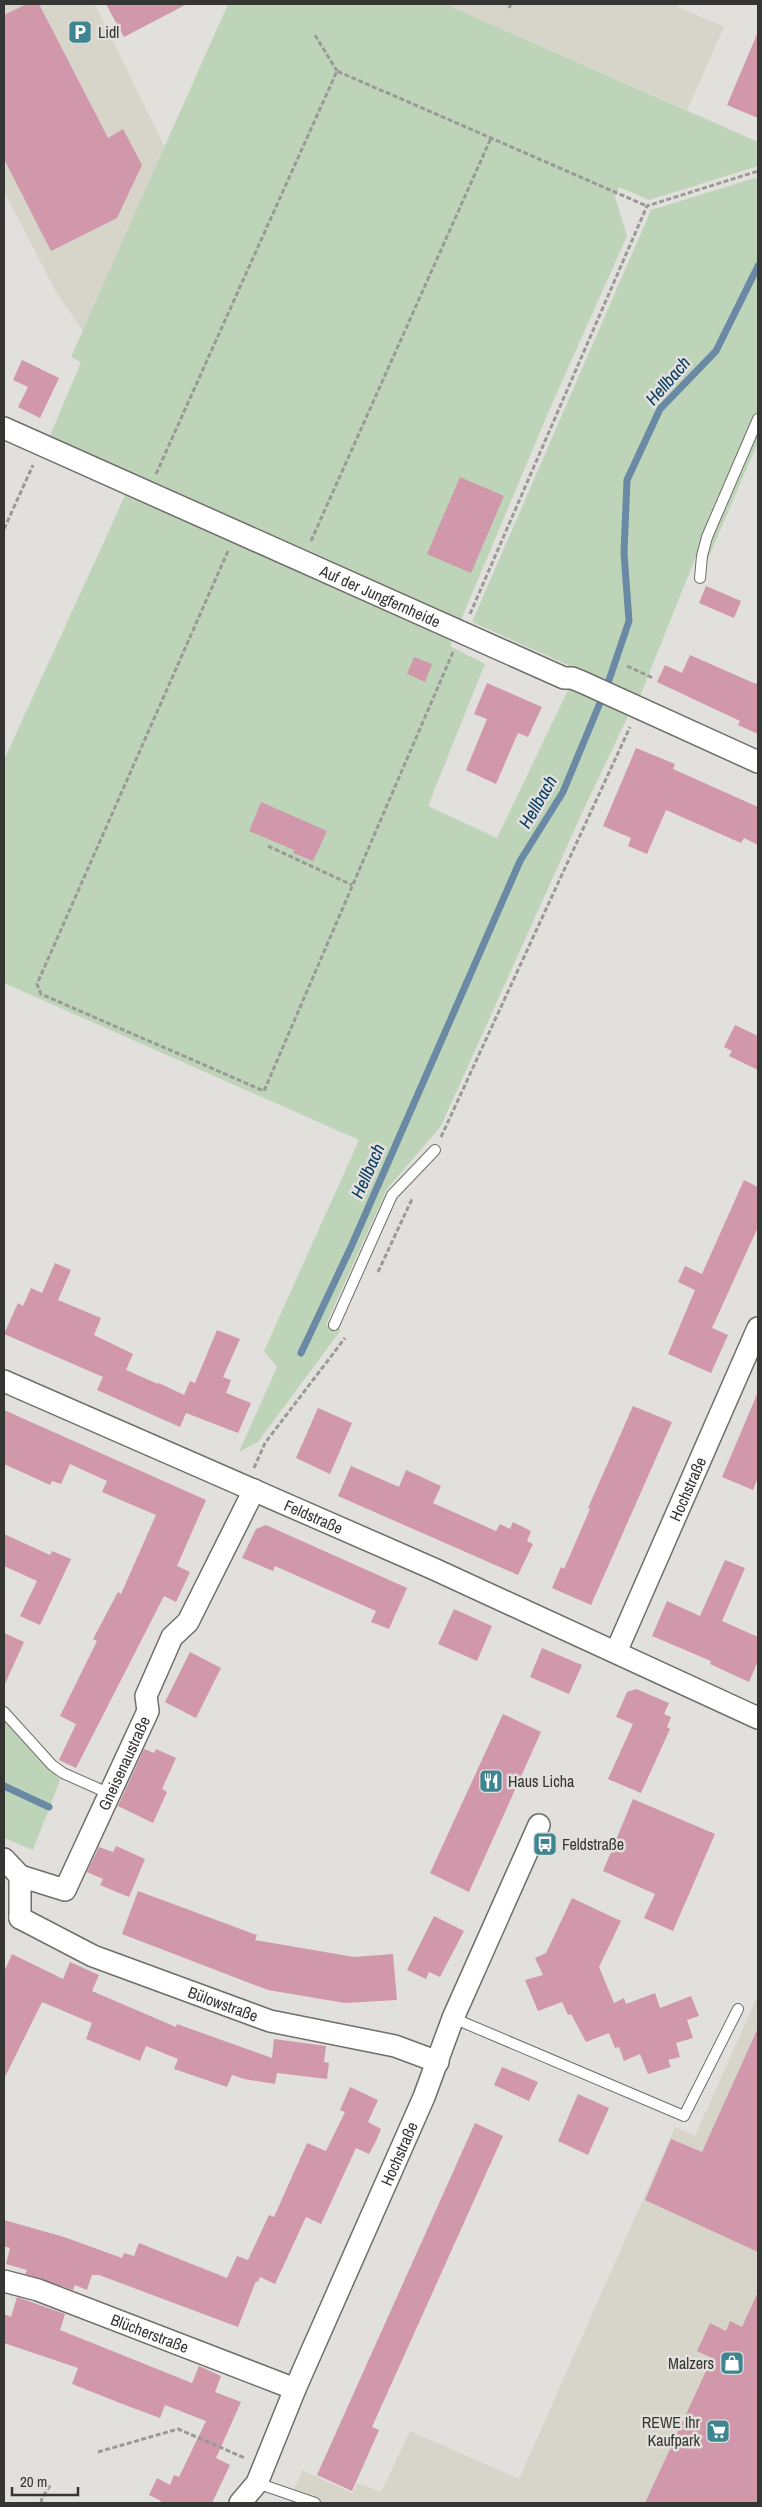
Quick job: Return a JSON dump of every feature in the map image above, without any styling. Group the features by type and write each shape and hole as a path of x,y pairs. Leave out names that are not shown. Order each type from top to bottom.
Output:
{"street":[{"name":"Auf der Jungfernheide","path":"4,428 236,534 564,678 572,678 582,682 758,762"},
{"name":"Hochstraße","path":"616,1652 758,1328"},
{"name":"Feldstraße","path":"4,1381 250,1488 616,1652 758,1718"},
{"name":"Gneisenaustraße","path":"4,1859 20,1876 65,1890 108,1793 148,1711 146,1696 172,1637 188,1622 250,1488"},
{"name":"Hochstraße","path":"240,2503 259,2484 295,2389 424,2098 453,2018 539,1825"},
{"path":"12,1920 20,1876"},
{"name":"Bülowstraße","path":"12,1920 93,1956 270,2021 395,2046 438,2062"},
{"name":"Blücherstraße","path":"4,2281 38,2290 295,2389"}],"lane":[{"path":"700,578 702,556 707,537 758,420"},
{"path":"334,1325 392,1195 435,1150"},
{"path":"4,1712 52,1765 108,1793"},
{"path":"453,2018 684,2116 738,2009"},
{"path":"259,2484 315,2503"}],"path":[{"path":"509,8 511,4"},
{"path":"315,36 337,71 647,206 758,171"},
{"path":"148,493 337,71"},
{"path":"302,562 491,138"},
{"path":"236,534 37,984 41,994 264,1092 647,206"},
{"path":"4,529 42,446"},
{"path":"627,666 653,678"},
{"path":"435,1150 624,737 632,706"},
{"path":"268,846 352,885"},
{"path":"374,1280 415,1193"},
{"path":"250,1488 265,1443 349,1333"},
{"path":"98,2452 178,2429 259,2484"},
{"path":"41,2503 51,2484"}],"shaded area":[{"path":"4,4 95,4 165,148 83,331 56,292 4,191"},
{"path":"445,4 679,4 678,7 724,27 687,110"},
{"path":"758,1995 758,2503 289,2503 302,2470 352,2493 358,2483 381,2492 410,2431 519,2479 675,2127 695,2136"}],"green space":[{"path":"228,4 445,4 758,142 758,166 649,200 619,187 615,197 627,236 551,406 450,646 485,664 428,806 497,838 571,684 630,712 581,815 441,1126 387,1189 326,1324 341,1330 258,1442 239,1452 277,1367 264,1351 359,1140 4,983 4,760 134,476 50,436 81,362 71,357"},
{"path":"758,177 758,442 708,559 697,554 638,701 567,668 568,665 472,622 651,210"},
{"path":"4,1718 60,1780 33,1850 4,1838"}],"building":[{"path":"27,4 39,4 108,138 123,129 142,165 117,218 51,251 4,159 4,15"},
{"path":"106,4 187,4 124,37"},
{"path":"758,32 758,118 727,105"},
{"path":"22,360 59,378 40,418 18,407 28,387 13,380"},
{"path":"460,477 504,496 471,573 427,554"},
{"path":"706,586 741,601 734,618 699,603"},
{"path":"690,655 756,684 758,680 758,734 738,725 740,721 657,682 665,665 682,673"},
{"path":"414,657 432,664 425,682 407,674"},
{"path":"487,683 542,707 528,737 518,733 496,784 466,770 487,719 474,714"},
{"path":"636,748 675,764 673,769 758,807 758,845 744,838 741,843 666,810 647,854 628,846 631,838 603,826"},
{"path":"261,802 327,831 313,861 293,853 294,850 249,831"},
{"path":"735,1025 758,1036 758,1070 729,1056 732,1051 724,1047"},
{"path":"744,1180 758,1187 758,1227 712,1328 728,1335 711,1373 668,1354 695,1290 678,1282 685,1266 702,1274"},
{"path":"55,1263 71,1270 58,1300 101,1318 94,1335 133,1354 126,1370 184,1395 190,1381 195,1383 217,1330 240,1339 223,1377 231,1380 226,1393 251,1403 238,1433 186,1413 180,1427 97,1390 103,1377 4,1334 18,1303 23,1306 31,1288 42,1293"},
{"path":"758,1392 758,1477 753,1490 722,1477"},
{"path":"633,1406 672,1422 591,1605 552,1588 561,1567 564,1569 590,1509 588,1508"},
{"path":"318,1408 352,1423 330,1474 296,1458"},
{"path":"4,1410 206,1500 177,1566 190,1572 176,1602 164,1596 76,1768 59,1760 76,1724 60,1716 97,1641 93,1639 118,1592 121,1594 156,1515 102,1492 107,1481 70,1464 61,1484 52,1481 50,1485 4,1464"},
{"path":"351,1466 399,1487 406,1470 441,1486 433,1503 496,1531 500,1524 510,1529 513,1522 531,1531 527,1541 533,1544 518,1575 338,1496"},
{"path":"266,1525 407,1588 389,1629 371,1622 376,1611 275,1566 273,1571 242,1558 256,1529"},
{"path":"4,1534 50,1555 52,1551 71,1559 40,1625 20,1616 37,1581 4,1566"},
{"path":"725,1560 745,1568 722,1621 758,1637 758,1661 749,1682 710,1664 711,1661 652,1636 667,1601 700,1616"},
{"path":"454,1609 492,1626 477,1661 438,1644"},
{"path":"4,1633 24,1642 4,1686"},
{"path":"542,1648 582,1665 569,1694 530,1677"},
{"path":"190,1652 221,1668 196,1718 165,1702"},
{"path":"636,1689 669,1703 664,1714 671,1717 667,1727 670,1729 641,1793 608,1779 633,1724 616,1717 627,1692"},
{"path":"503,1714 541,1732 469,1892 430,1873"},
{"path":"144,1749 154,1753 156,1749 176,1758 162,1789 167,1792 153,1823 118,1806"},
{"path":"633,1799 715,1834 673,1931 644,1918 655,1894 603,1871"},
{"path":"116,1846 145,1859 129,1897 100,1885 103,1879 87,1872 99,1847 113,1852"},
{"path":"138,1891 257,1935 255,1940 354,1957 393,1954 397,2000 345,2003 268,1990 122,1934"},
{"path":"572,1898 621,1921 599,1967 614,2003 624,1998 626,2004 655,1993 660,2008 691,1996 699,2016 687,2020 693,2038 676,2043 680,2057 668,2060 671,2067 648,2074 640,2054 624,2061 619,2047 615,2048 609,2033 586,2042 571,2014 568,2015 562,2002 538,2011 525,1980 543,1975 535,1958 546,1953"},
{"path":"434,1916 464,1931 440,1977 429,1972 426,1979 407,1970"},
{"path":"12,1954 63,1979 70,1962 99,1975 92,1991 176,2027 177,2024 272,2058 274,2039 326,2046 324,2062 329,2063 327,2079 277,2073 275,2084 232,2075 227,2087 174,2069 178,2059 146,2046 140,2061 86,2039 92,2023 42,2002 4,2079 4,1972"},
{"path":"758,2028 758,2252 645,2200 671,2139 702,2152"},
{"path":"502,2067 538,2082 529,2101 494,2085"},
{"path":"350,2087 378,2100 368,2122 381,2129 375,2143 369,2154 356,2148 321,2224 306,2217 275,2284 260,2277 258,2282 256,2281 238,2327 99,2275 92,2275 87,2290 75,2285 73,2290 25,2274 27,2270 6,2264 10,2248 4,2246 4,2220 64,2237 122,2258 124,2253 134,2256 139,2243 227,2278 237,2256 248,2260 269,2215 274,2217 307,2143 326,2151 345,2112 340,2110"},
{"path":"578,2094 609,2108 588,2155 558,2141"},
{"path":"475,2123 503,2136 372,2427 379,2430 352,2491 317,2475"},
{"name":"REWE Ihr Kaufpark","path":"758,2292 758,2503 645,2503 712,2358 697,2351 710,2323 726,2331 730,2321 742,2327"},
{"path":"17,2297 65,2314 60,2330 192,2383 199,2366 221,2376 215,2392 241,2402 216,2458 230,2465 212,2503 160,2503 161,2501 149,2495 157,2478 170,2485 174,2475 179,2477 206,2421 165,2405 160,2418 125,2405 72,2384 78,2368 4,2343 4,2314 11,2317"}],"waterway":[{"name":"Hellbach","path":"301,1353 351,1247 520,861 563,792 607,686 629,621 624,553 627,480 660,409 716,351 758,266"},
{"name":"Hellbach","path":"4,1786 49,1807"}],"place":[{"name":"Lidl","path":"80,32"},
{"name":"Haus Licha","path":"491,1781"},
{"name":"Feldstraße","path":"545,1844"},
{"name":"Malzers","path":"732,2363"},
{"name":"REWE Ihr Kaufpark","path":"718,2431"}]}
